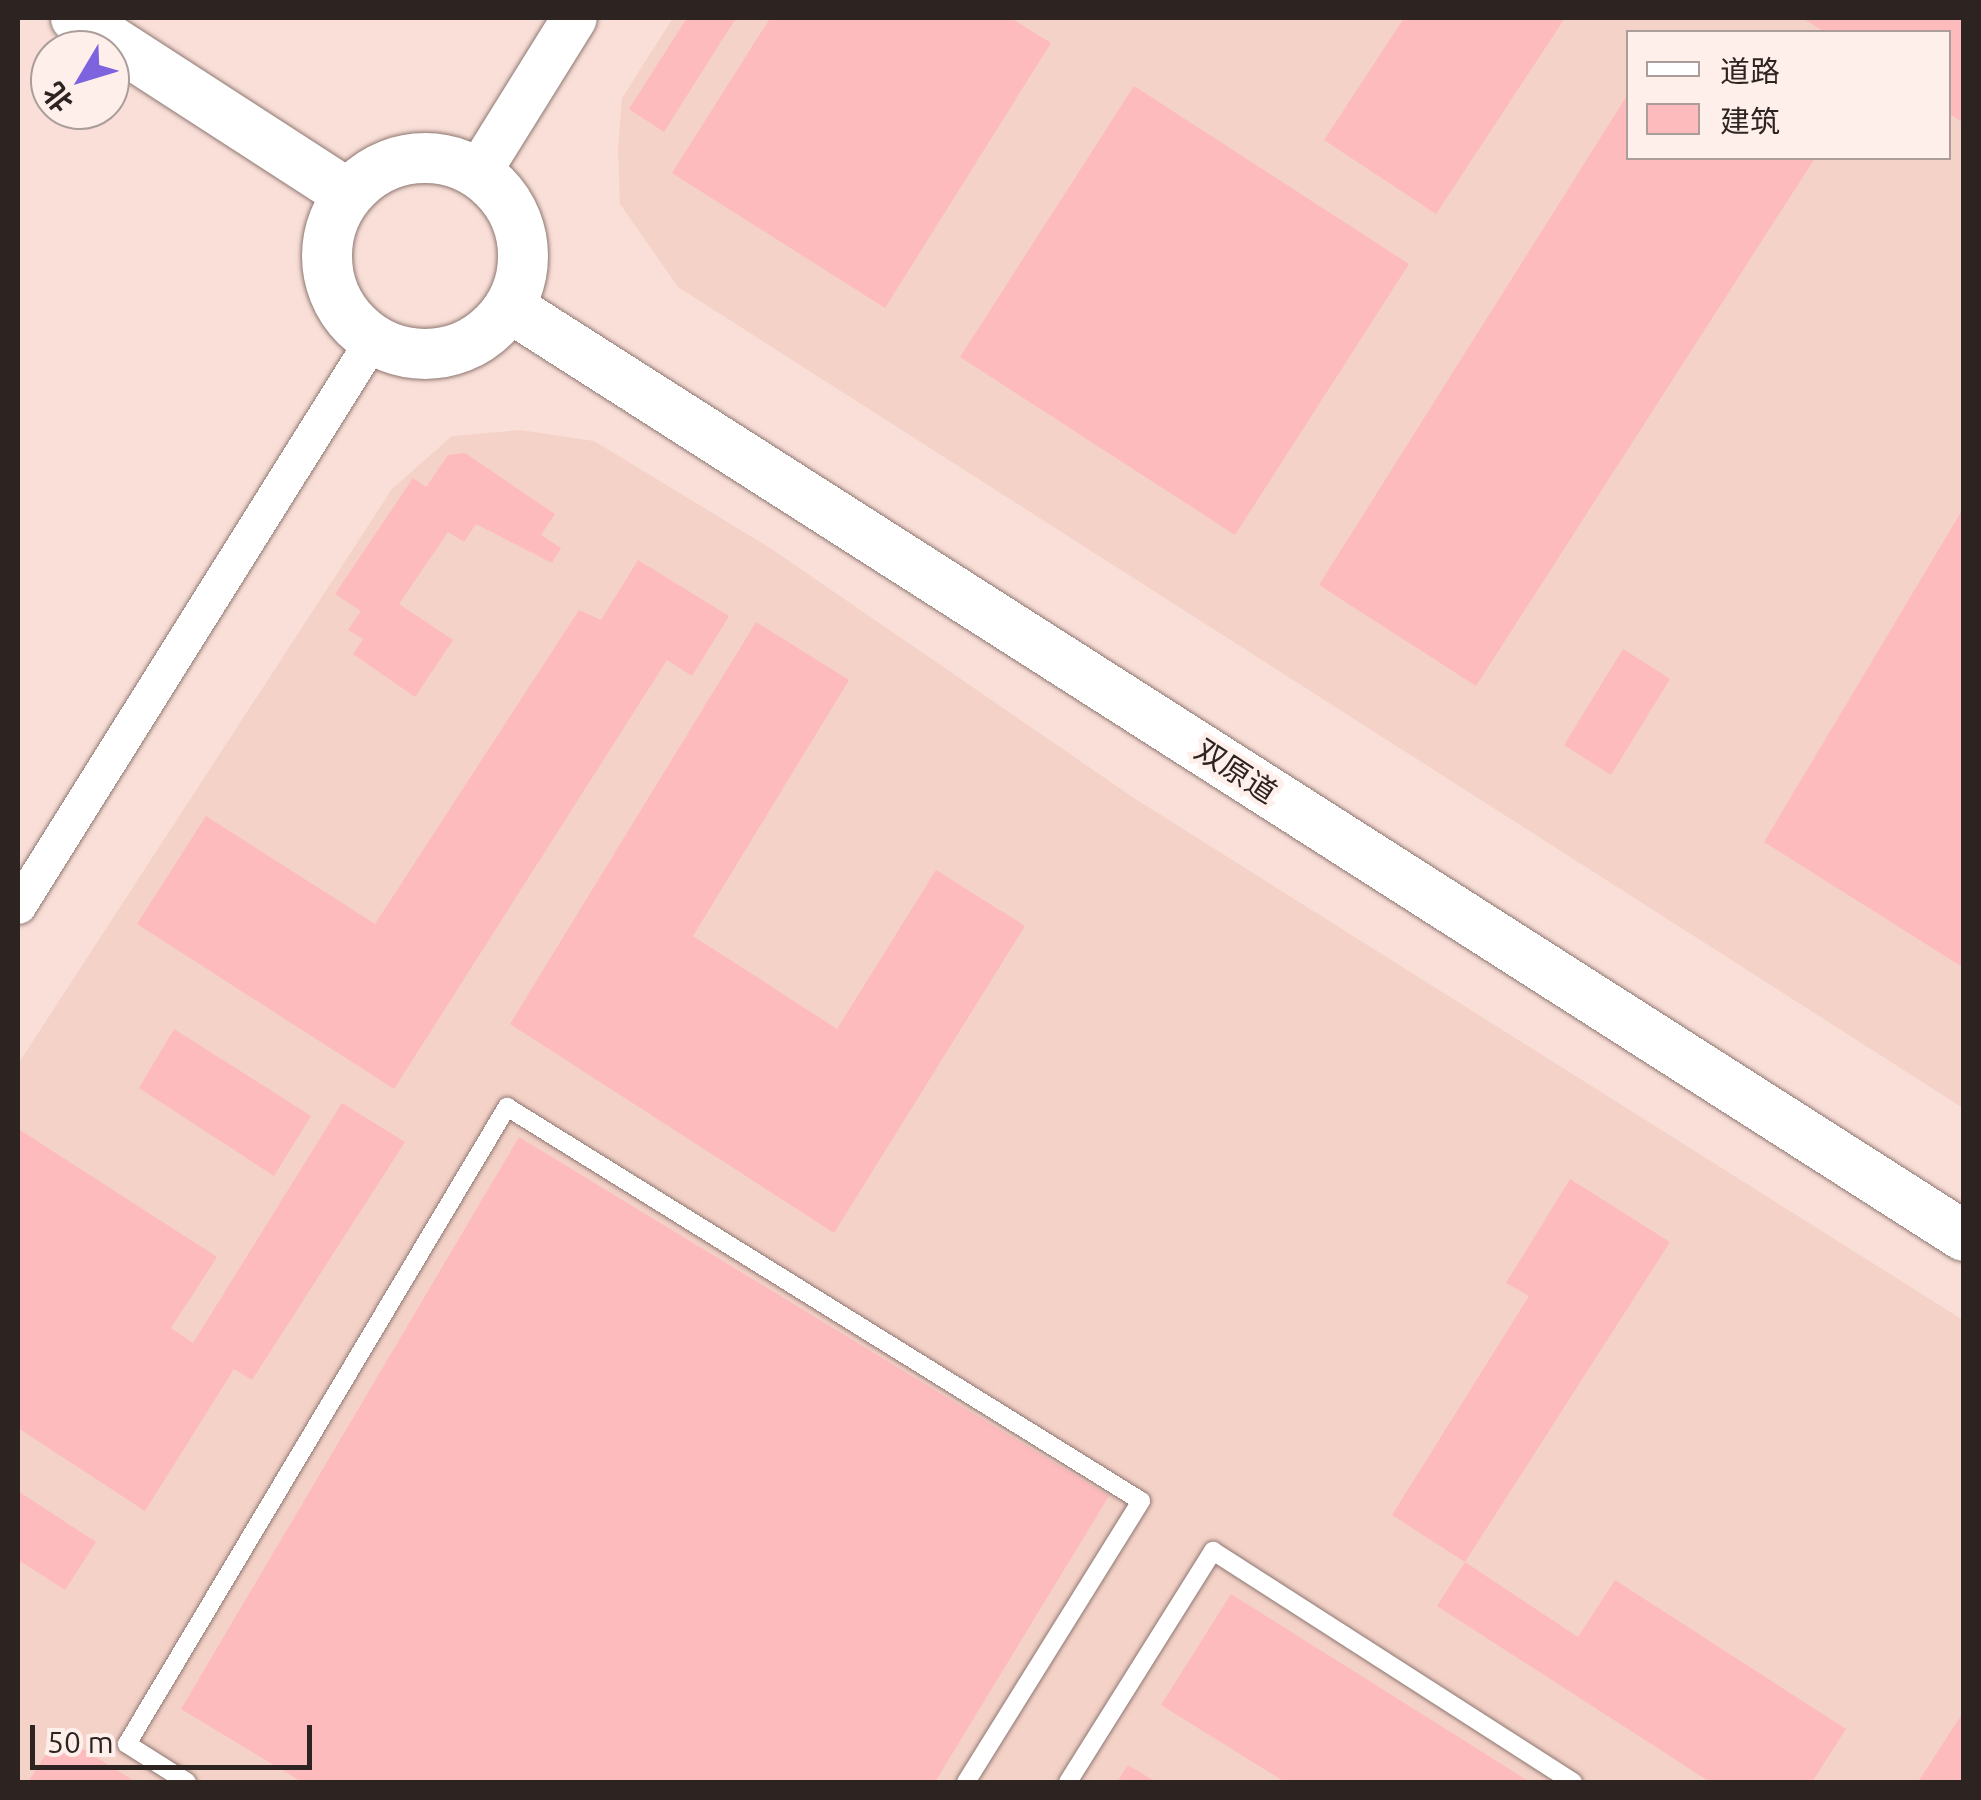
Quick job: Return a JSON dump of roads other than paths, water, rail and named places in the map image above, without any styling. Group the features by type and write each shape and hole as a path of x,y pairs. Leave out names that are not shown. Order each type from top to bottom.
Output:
{"main road":[{"path":"76,18 347,193"},
{"path":"434,157 478,172 518,218 525,270 500,325 446,356 370,342 330,288 326,237 347,193 387,164 434,157"},
{"name":"双原道","path":"509,306 1964,1236"}],"street":[{"path":"478,172 574,18"},
{"path":"18,906 370,342"}],"lane":[{"path":"187,1782 127,1744 507,1108 1140,1501 966,1782"},
{"path":"1068,1782 1214,1551 1573,1782"}]}
